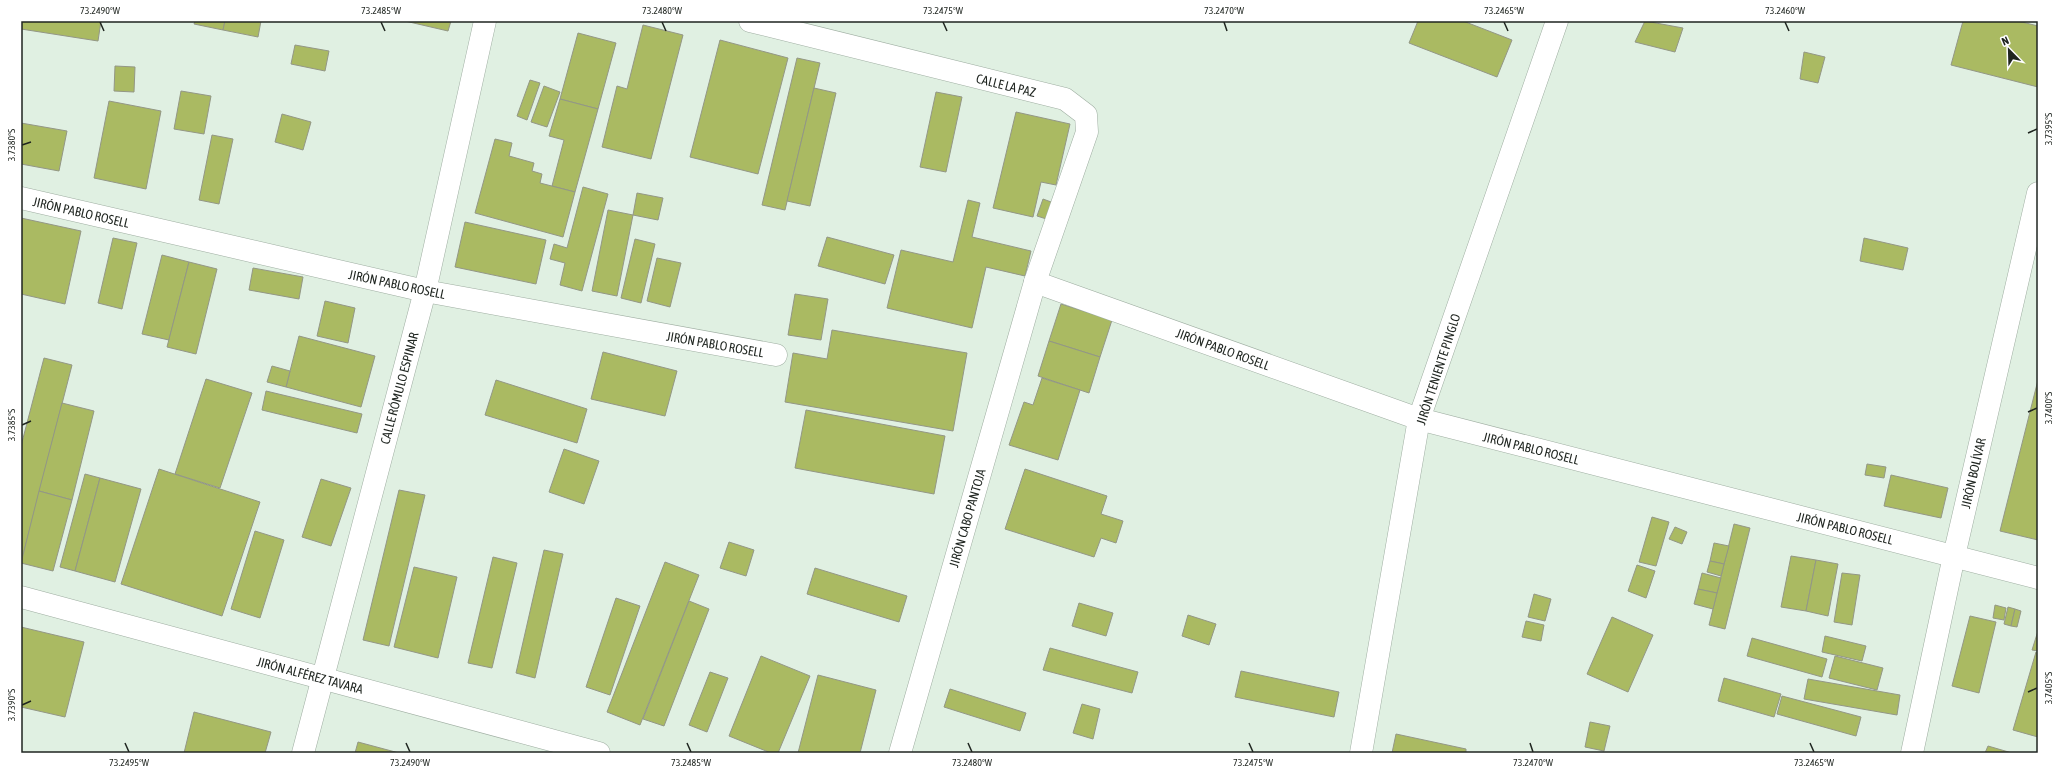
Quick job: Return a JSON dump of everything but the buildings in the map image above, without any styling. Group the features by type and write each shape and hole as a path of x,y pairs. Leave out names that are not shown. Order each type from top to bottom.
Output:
{"street":[{"name":"CALLE RÓMULO ESPINAR","path":"303,753 424,291 485,21"},
{"name":"CALLE LA PAZ","path":"750,21 1066,100 1086,115 1087,132 1035,282"},
{"name":"JIRÓN TENIENTE PINGLO","path":"1361,753 1419,420 1557,21"},
{"name":"JIRÓN BOLÍVAR","path":"1912,753 1954,556 2038,193"},
{"name":"JIRÓN PABLO ROSELL","path":"21,198 424,291 776,355"},
{"name":"JIRÓN PABLO ROSELL","path":"1035,282 1419,420 2038,578"},
{"name":"JIRÓN CABO PANTOJA","path":"900,753 1035,282"},
{"name":"JIRÓN ALFÉREZ TAVARA","path":"21,597 599,753"}]}
